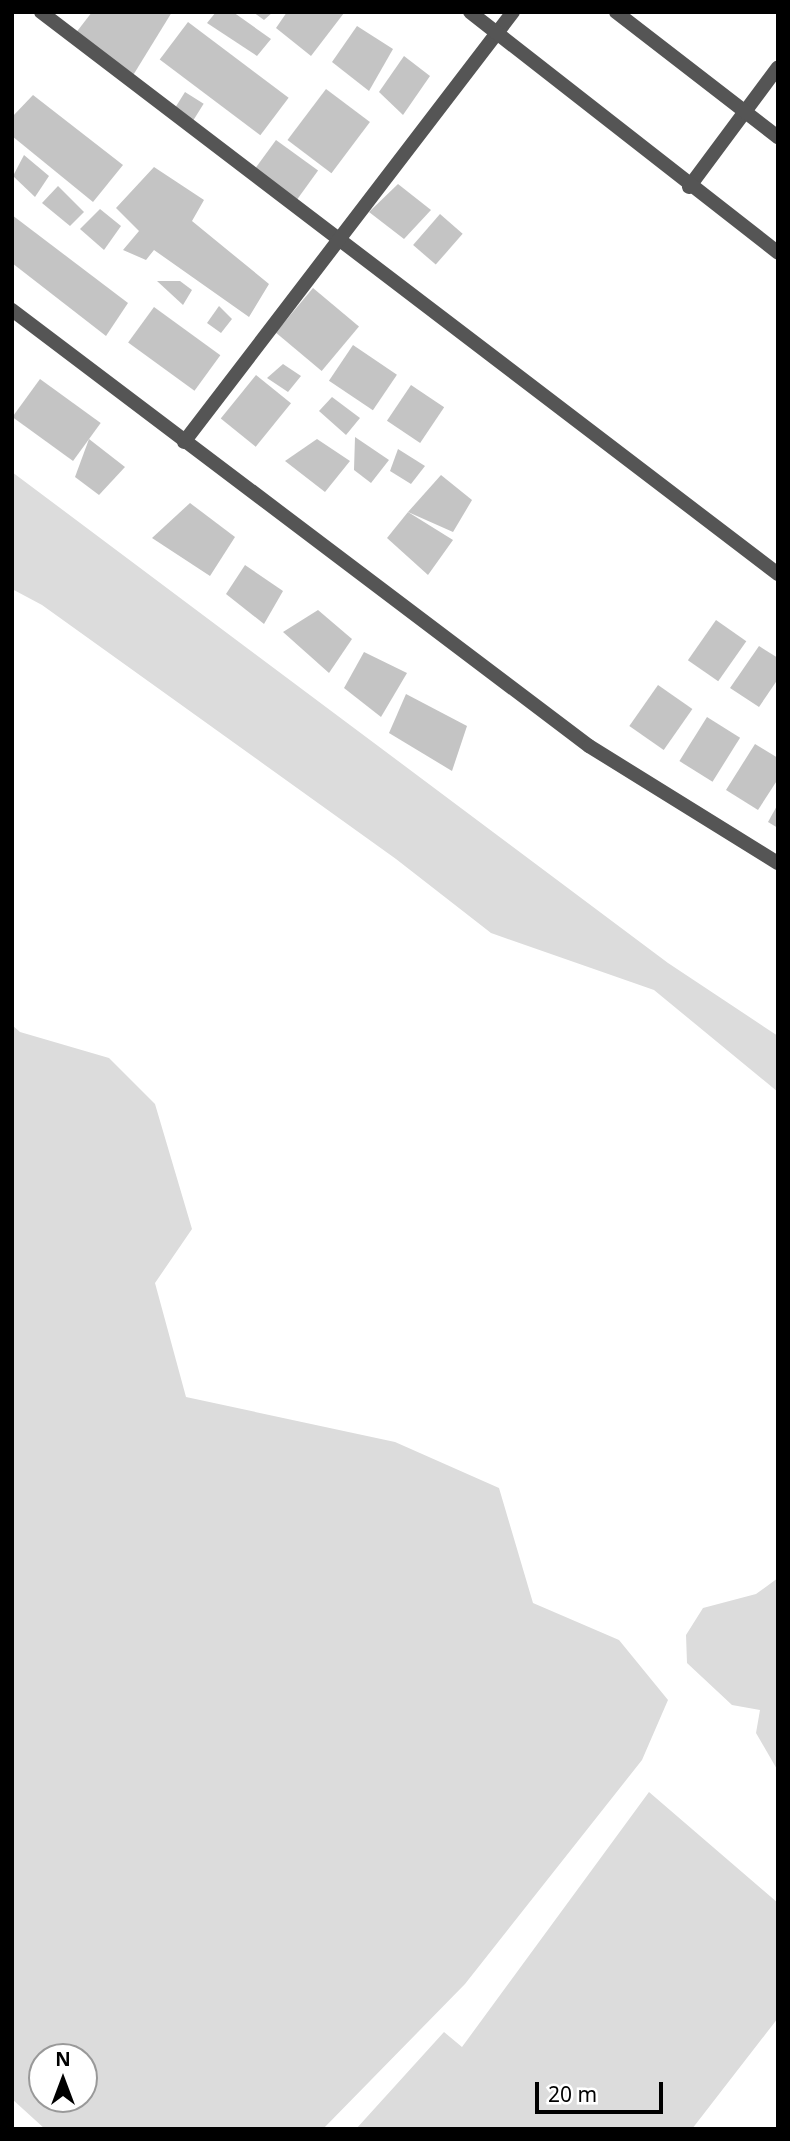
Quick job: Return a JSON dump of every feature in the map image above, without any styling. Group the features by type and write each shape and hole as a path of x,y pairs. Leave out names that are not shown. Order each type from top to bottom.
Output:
{"street":[{"path":"41,12 778,575"},
{"path":"470,12 689,187 778,253"},
{"path":"184,442 340,242 513,12"},
{"path":"616,12 778,137"},
{"path":"689,187 778,66"},
{"path":"12,310 589,746 778,863"}],"shaded area":[{"path":"12,472 668,963 778,1036 778,1092 654,990 491,933 396,859 42,605 12,589"},
{"path":"12,1025 20,1032 109,1058 155,1104 192,1229 155,1283 186,1397 395,1442 499,1488 533,1603 619,1640 668,1700 642,1760 465,1984 323,2129 45,2129 12,2099"},
{"path":"778,1578 778,1771 756,1733 760,1710 732,1705 687,1663 686,1635 703,1608 756,1594"},
{"path":"649,1792 778,1903 778,2018 692,2129 356,2129 444,2032 462,2047"}],"building":[{"path":"92,12 172,12 132,77 75,34"},
{"path":"216,12 233,12 271,39 257,56 207,23"},
{"path":"253,12 273,12 264,20"},
{"path":"287,12 344,13 311,56 276,28"},
{"path":"188,22 289,98 260,135 160,60"},
{"path":"357,26 393,49 369,91 332,62"},
{"path":"404,56 430,76 403,115 379,92"},
{"path":"326,89 370,122 331,173 287,140"},
{"path":"185,92 204,104 191,123 173,112"},
{"path":"33,95 123,165 93,202 12,136 12,117"},
{"path":"276,140 318,171 297,200 255,169"},
{"path":"24,155 49,176 35,197 13,176"},
{"path":"154,167 204,200 192,221 269,284 249,317 154,250 146,260 123,250 139,231 116,208"},
{"path":"398,184 431,210 404,239 369,212"},
{"path":"58,186 84,212 70,226 42,203"},
{"path":"100,209 121,226 104,250 80,229"},
{"path":"440,214 463,234 436,265 413,245"},
{"path":"12,215 128,303 106,336 12,263"},
{"path":"157,281 180,281 192,290 183,305"},
{"path":"313,288 359,327 322,371 276,332"},
{"path":"219,306 232,319 221,333 207,323"},
{"path":"154,307 220,355 194,391 128,343"},
{"path":"353,345 397,375 373,410 329,381"},
{"path":"283,364 301,376 288,392 267,378"},
{"path":"256,375 291,403 256,447 221,419"},
{"path":"40,379 101,423 73,461 12,417"},
{"path":"411,385 444,407 420,443 387,421"},
{"path":"332,397 360,418 346,435 319,411"},
{"path":"355,437 389,460 371,483 354,470"},
{"path":"89,439 125,467 99,495 75,477"},
{"path":"317,439 350,461 325,492 285,461"},
{"path":"398,449 425,466 411,484 390,471"},
{"path":"441,475 472,500 453,532 408,512"},
{"path":"190,503 235,537 210,576 152,538"},
{"path":"408,512 453,540 428,575 387,538"},
{"path":"245,565 283,591 264,624 226,594"},
{"path":"318,610 352,639 329,673 283,632"},
{"path":"716,620 746,641 718,681 688,660"},
{"path":"759,646 778,658 778,679 759,707 730,688"},
{"path":"364,652 407,673 381,717 344,688"},
{"path":"658,685 692,709 664,750 629,726"},
{"path":"406,694 467,726 452,771 389,733"},
{"path":"707,717 740,738 713,782 679,761"},
{"path":"755,744 778,758 778,779 758,810 726,790"},
{"path":"778,804 778,828 768,822"}]}
